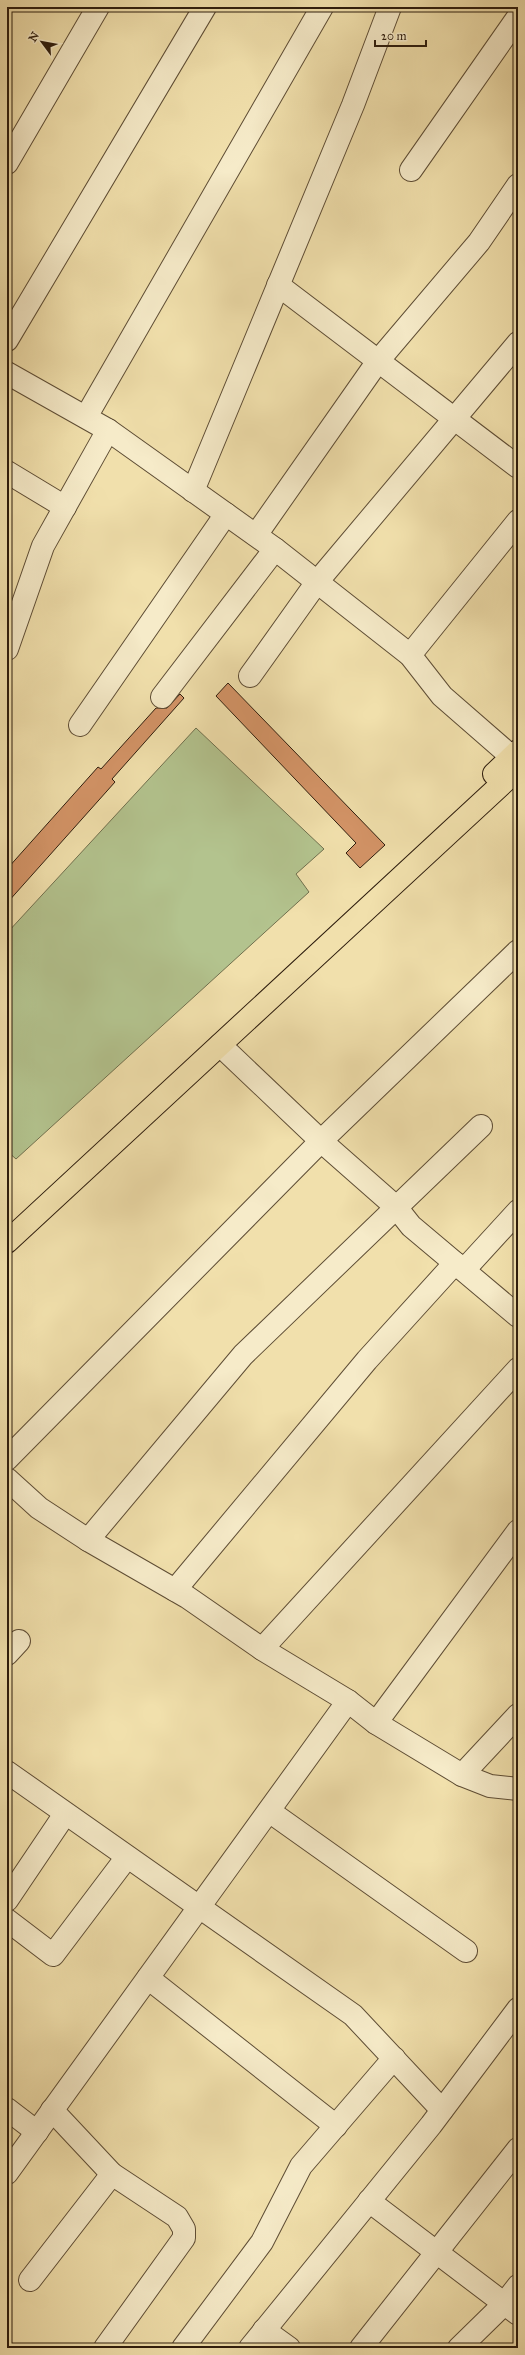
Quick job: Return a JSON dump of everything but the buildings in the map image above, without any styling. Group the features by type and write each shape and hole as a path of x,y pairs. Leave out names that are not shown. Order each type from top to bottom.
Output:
{"main road":[{"path":"7,1242 220,1045 516,759"},
{"path":"7,1222 516,759"}],"street":[{"path":"7,163 98,7"},
{"path":"7,340 205,7"},
{"path":"86,417 322,7"},
{"path":"193,490 352,105 390,7"},
{"path":"411,170 518,17"},
{"path":"256,535 378,361 479,242 518,185"},
{"path":"278,285 518,467"},
{"path":"250,676 317,582 518,343"},
{"path":"7,373 108,430 275,549 410,655 442,696 516,759"},
{"path":"8,644 43,546 108,430"},
{"path":"7,472 65,507"},
{"path":"80,725 226,514"},
{"path":"410,655 518,521"},
{"path":"162,697 275,549"},
{"path":"7,1459 321,1141 518,952"},
{"path":"220,1045 321,1141 396,1208 411,1226 518,1316"},
{"path":"88,1540 244,1355 481,1126"},
{"path":"175,1590 367,1360 518,1211"},
{"path":"262,1649 518,1369"},
{"path":"7,1479 39,1508 88,1540 175,1590 262,1649 348,1701 376,1723 462,1775 490,1786 518,1789"},
{"path":"376,1723 518,1531"},
{"path":"7,2173 348,1701"},
{"path":"462,1775 518,1716"},
{"path":"10,1781 65,1814 353,2015 442,2110"},
{"path":"269,1811 466,1951"},
{"path":"7,1900 65,1814"},
{"path":"7,1920 53,1955 126,1857"},
{"path":"148,1978 336,2126"},
{"path":"250,2348 442,2110 518,2009"},
{"path":"183,2348 262,2242 301,2166 394,2058"},
{"path":"7,2109 37,2132"},
{"path":"52,2110 112,2174 177,2217 184,2229 184,2238 105,2348"},
{"path":"361,2348 518,2149"},
{"path":"30,2280 112,2174"},
{"path":"369,2201 511,2309"},
{"path":"459,2348 511,2309 518,2286"},
{"path":"264,2330 289,2348"}],"green space":[{"path":"196,728 324,849 296,874 309,892 16,1159 7,1151 7,933"}]}
